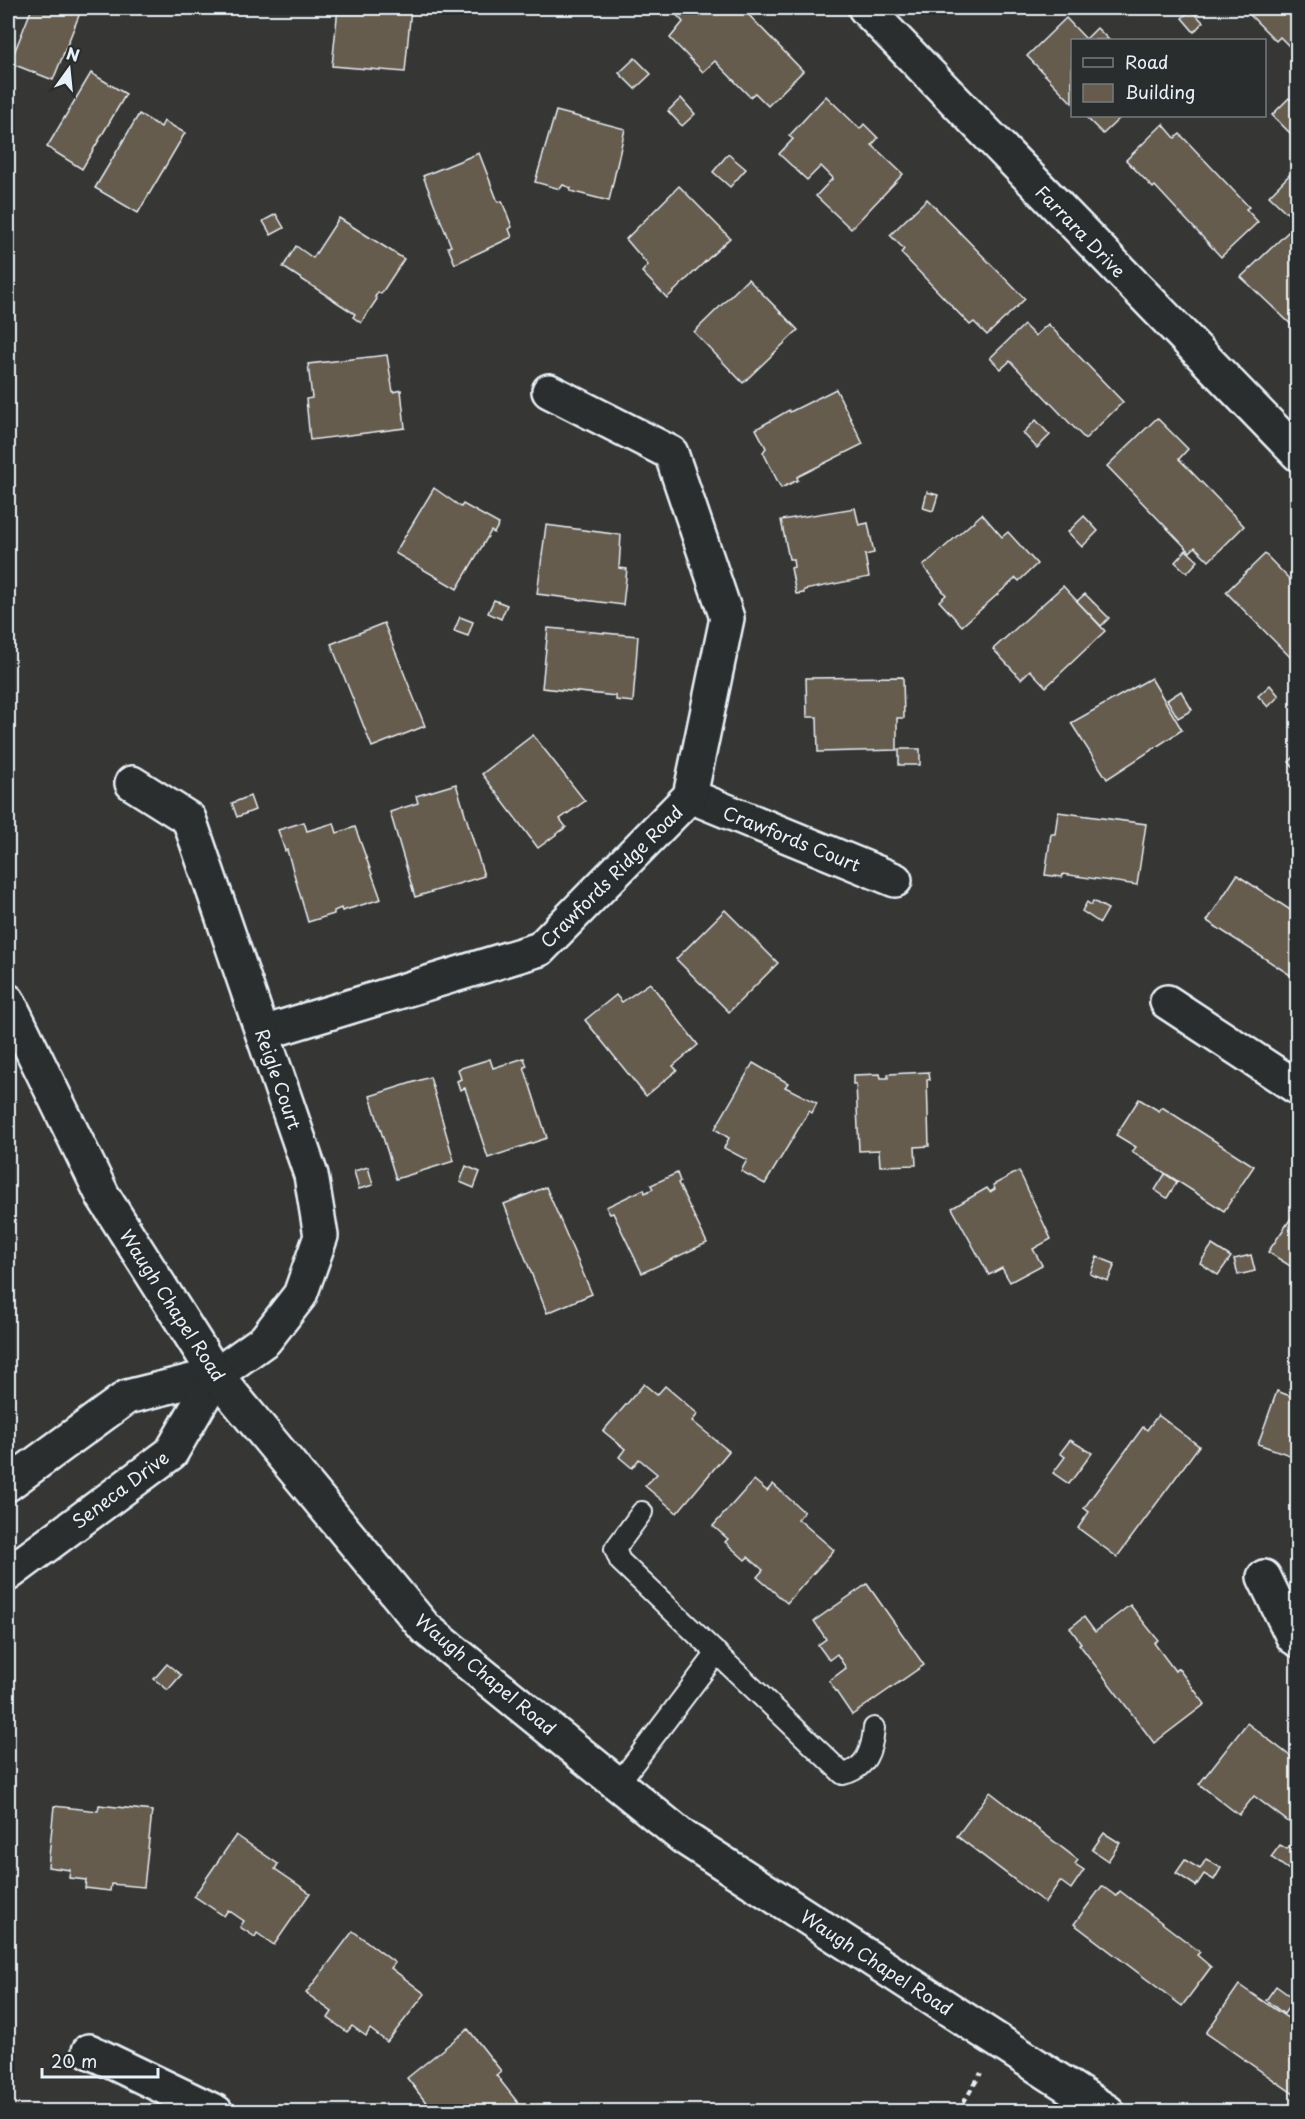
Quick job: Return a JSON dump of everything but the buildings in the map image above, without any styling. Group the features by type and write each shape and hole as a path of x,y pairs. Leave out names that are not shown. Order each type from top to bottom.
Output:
{"street":[{"name":"Farrara Drive","path":"865,8 1298,454"},
{"name":"Crawfords Ridge Road","path":"263,1033 540,949 690,796 728,618 671,453 549,391"},
{"name":"Reigle Court","path":"132,783 189,819 311,1174 321,1236 300,1296 265,1340 216,1375"},
{"name":"Crawfords Court","path":"690,796 894,880"},
{"name":"Waugh Chapel Road","path":"8,1001 103,1196 216,1375 425,1628 683,1837 1108,2112"},
{"path":"1167,1002 1298,1088"},
{"path":"8,1484 127,1397 216,1375"},
{"name":"Seneca Drive","path":"8,1574 171,1453 216,1375"},
{"path":"1264,1577 1293,1637 1298,1641"},
{"path":"89,2051 216,2112"}],"lane":[{"path":"642,1512 615,1549 620,1561 843,1774 855,1772 872,1752 874,1728"},
{"path":"618,1784 717,1653"}],"path":[{"path":"958,2112 1000,2042"}]}
